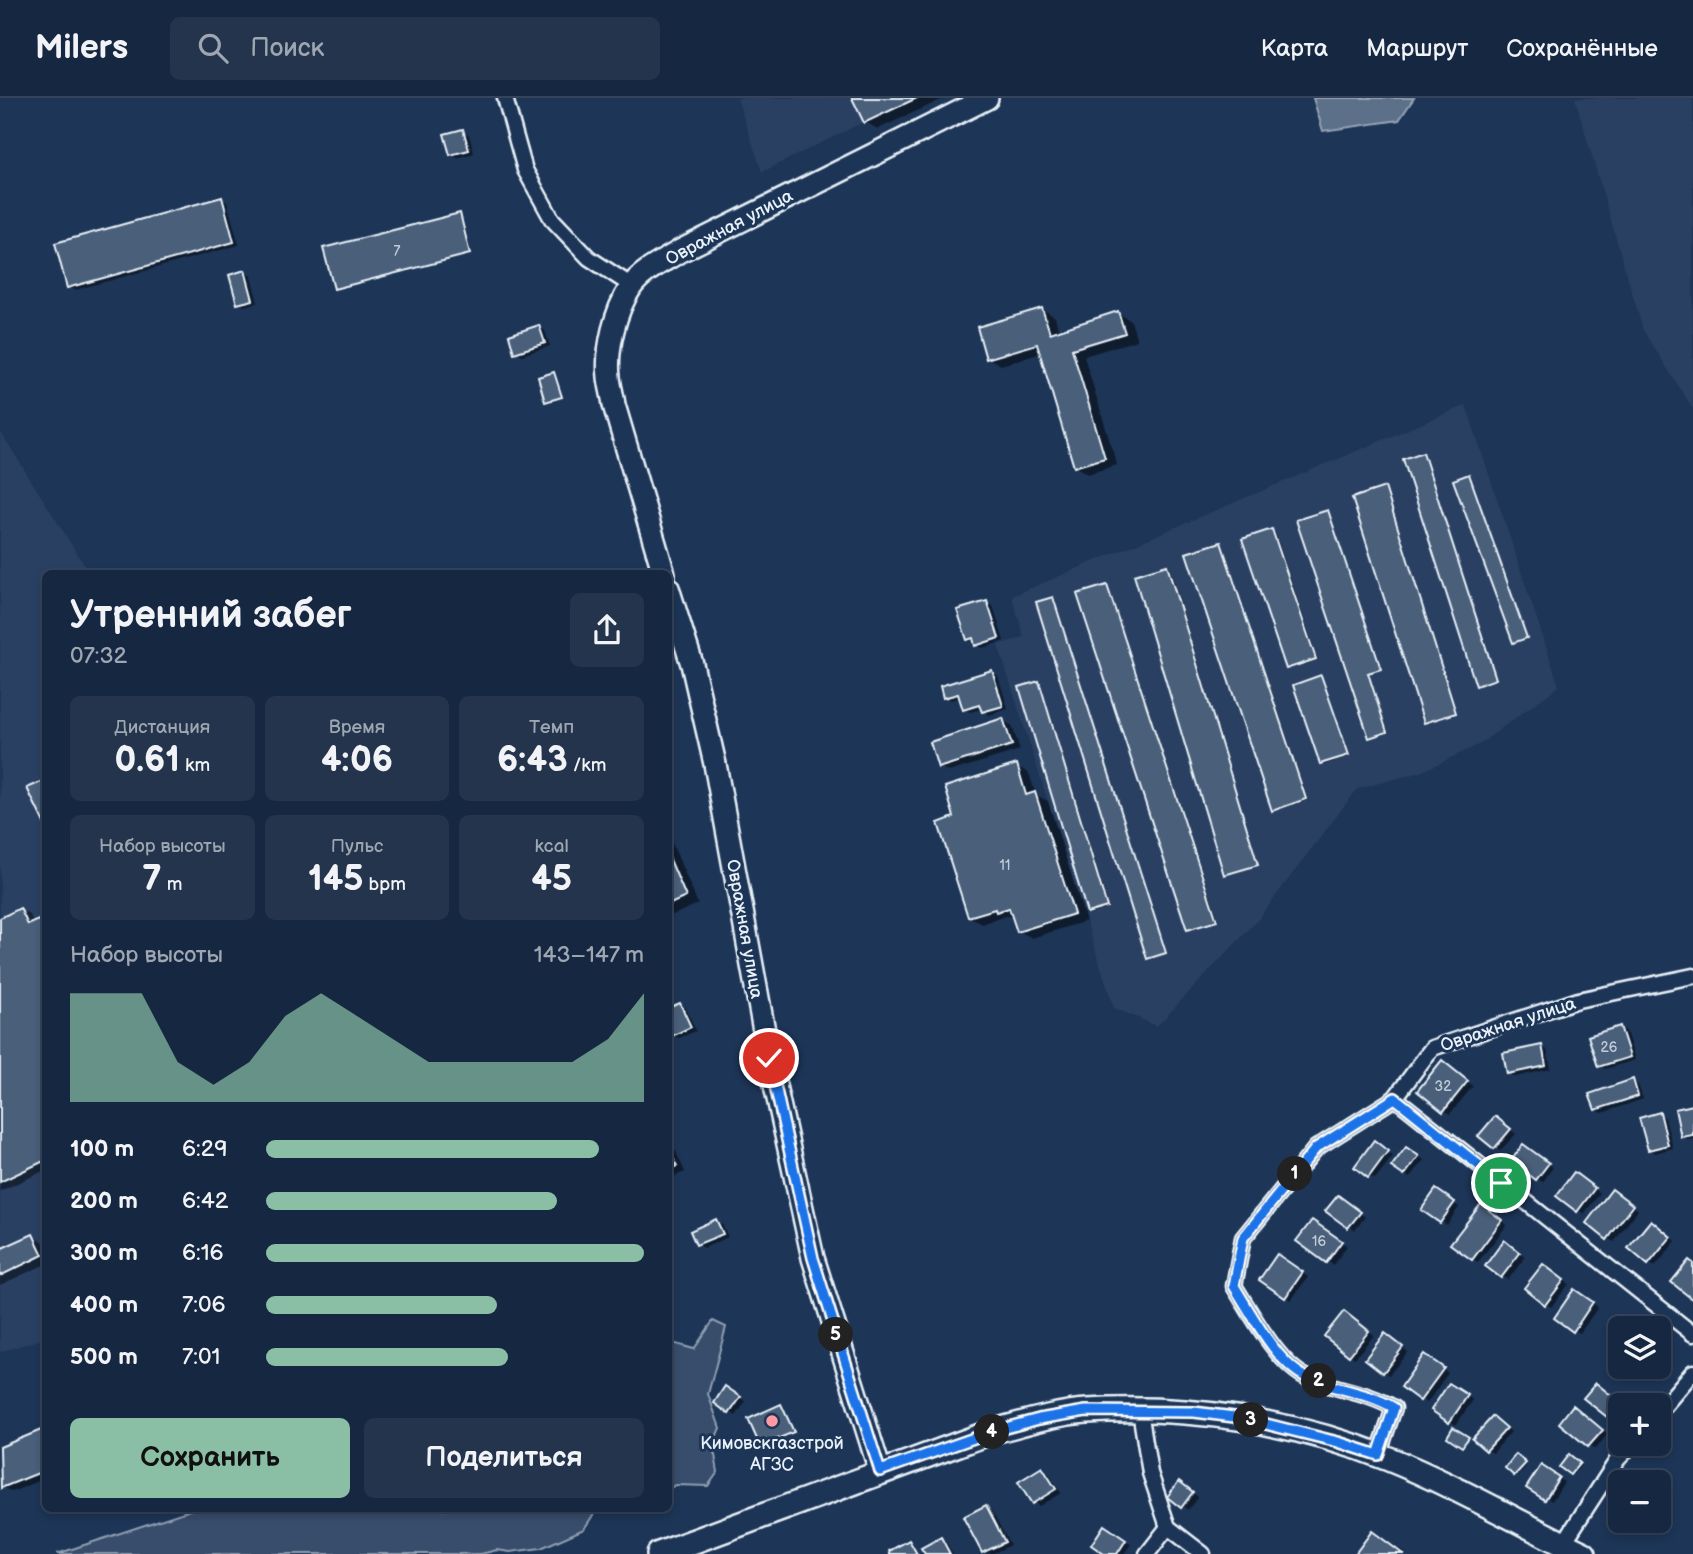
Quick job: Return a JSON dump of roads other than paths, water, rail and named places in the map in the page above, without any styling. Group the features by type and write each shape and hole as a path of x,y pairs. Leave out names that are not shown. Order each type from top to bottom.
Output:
{"main road":[{"path":"659,1554 994,1431 1039,1419 1086,1411 1194,1412 1242,1418 1338,1442 1378,1455 1448,1486 1584,1554"}],"street":[{"path":"505,98 525,170 552,219 589,258 632,286"},
{"name":"Овражная улица","path":"663,570 614,405 609,377 609,359 616,319 632,286 653,267 680,251 987,98"},
{"name":"Овражная улица","path":"672,601 692,664 715,764 769,1058 813,1258 880,1471"},
{"name":"Овражная улица","path":"1378,1455 1394,1408 1378,1398 1305,1377 1276,1353 1234,1286 1243,1238 1316,1148 1395,1098 1432,1048 1578,1000 1693,976"},
{"path":"1395,1098 1693,1334"},
{"path":"1671,1398 1693,1372"},
{"path":"1140,1411 1150,1473 1167,1527 1203,1554"},
{"path":"1563,1544 1621,1456"},
{"path":"1147,1554 1167,1527"}],"place":[{"name":"Кимовскгазстрой АГЗС","path":"772,1421"}]}
